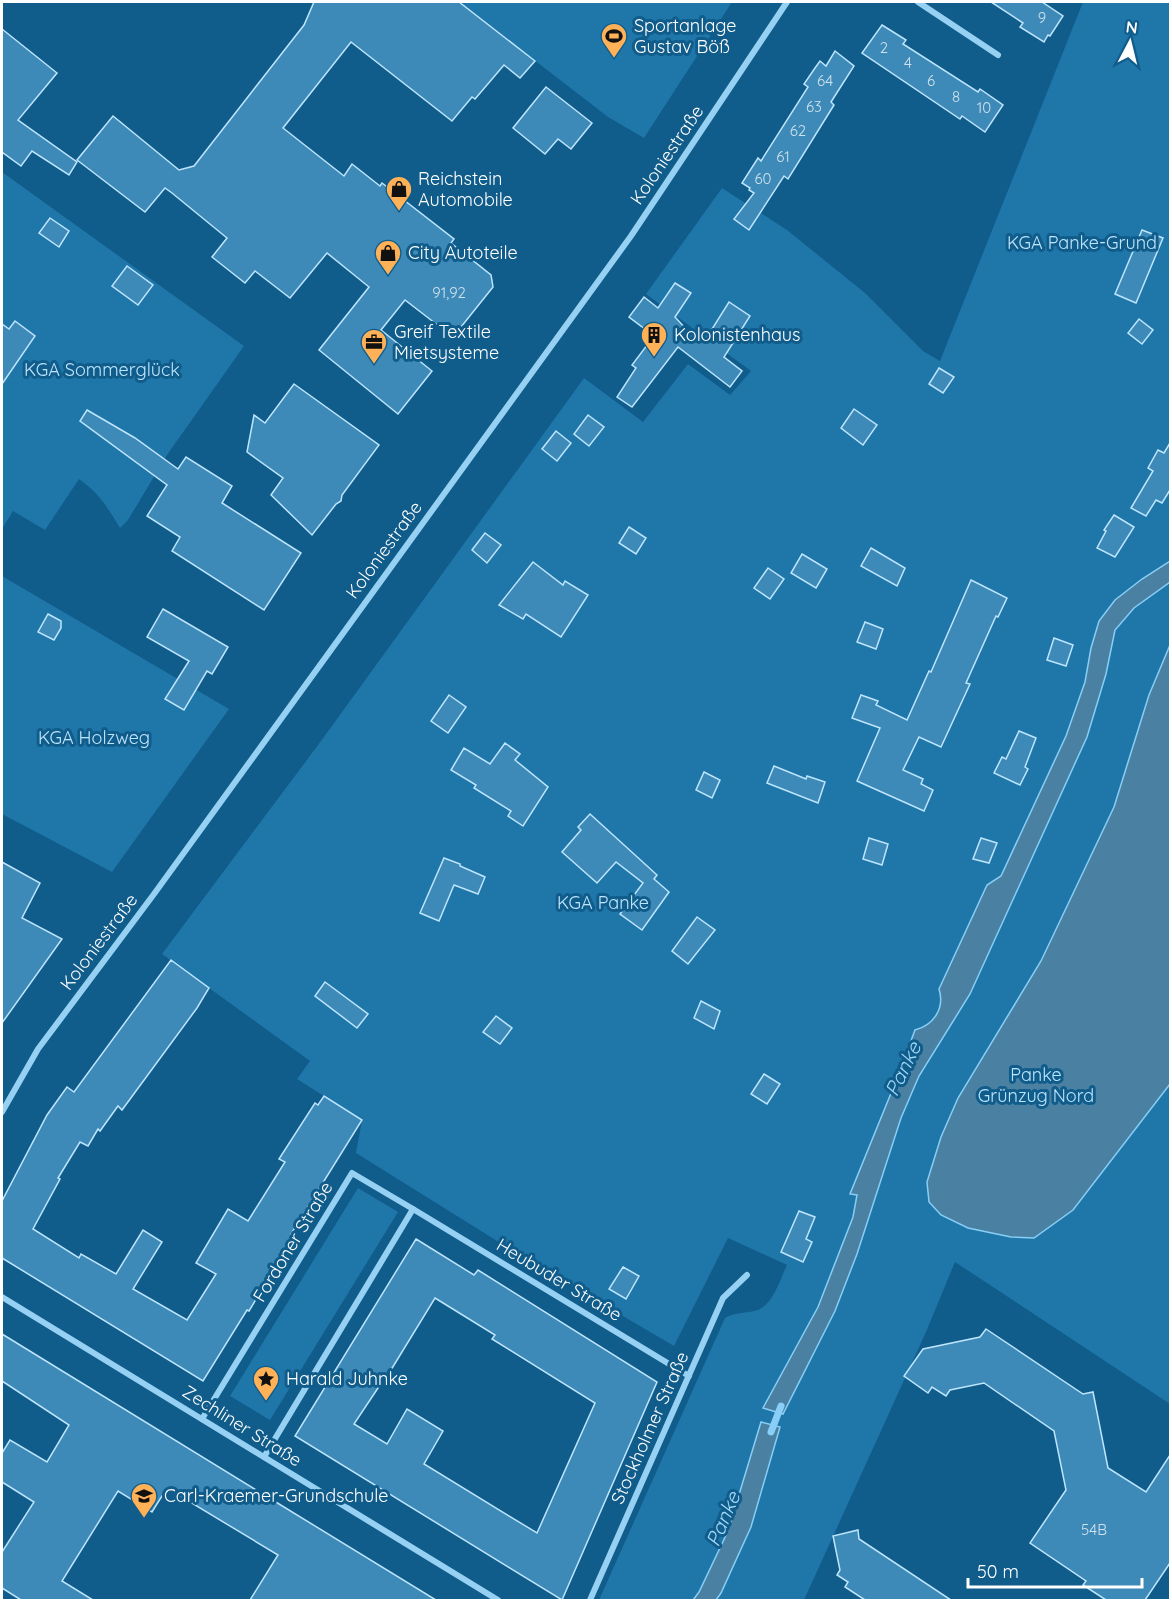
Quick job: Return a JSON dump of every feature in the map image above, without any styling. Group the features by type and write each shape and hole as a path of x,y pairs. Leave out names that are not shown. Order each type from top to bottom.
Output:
{"street":[{"name":"Koloniestraße","path":"2,1112 38,1049 160,885 630,236 787,2"},
{"path":"918,2 998,56"},
{"name":"Fordoner Straße","path":"202,1419 352,1173 413,1209"},
{"path":"264,1457 413,1209"},
{"name":"Heubuder Straße","path":"413,1209 689,1376"},
{"name":"Stockholmer Straße","path":"590,1600 723,1298 747,1275"},
{"name":"Zechliner Straße","path":"2,1296 498,1600"}],"green space":[{"name":"Sportanlage Gustav Böß","path":"459,2 732,2 644,138 608,117"},
{"name":"KGA Panke","path":"1083,2 1170,2 1170,1404 955,1262 926,1332 804,1600 599,1600 725,1318 761,1309 771,1299 787,1265 728,1238 674,1346 534,1264 356,1153 362,1120 297,1079 310,1061 162,954 321,741 584,378 643,422 688,364 730,395 751,371 646,294 722,188 787,230 865,293 923,351 940,361"},
{"name":"KGA Sommerglück","path":"2,172 244,346 167,455 128,520 120,528 92,489 79,479 45,530 13,511 2,529"},
{"name":"KGA Holzweg","path":"2,576 229,709 112,872 2,814"},
{"path":"358,1188 398,1212 270,1420 230,1396"}],"water":[{"path":"1170,561 1170,582 1134,608 1115,630 1106,674 1087,737 970,994 919,1076 901,1118 857,1254 835,1311 783,1414 763,1408 818,1307 853,1217 857,1195 850,1194 915,1030 928,1024 936,1015 940,1003 939,989 987,885 1001,876 1066,736 1085,682 1099,621 1115,600"},
{"path":"1170,645 1170,1084 1073,1210 1034,1238 1011,1237 968,1228 941,1215 929,1202 927,1182 941,1137 958,1098 1041,961 1114,807 1149,695"},
{"path":"761,1422 780,1427 751,1527 716,1600 693,1600 728,1531"}],"building":[{"path":"314,2 459,2 535,61 520,78 504,65 475,99 472,97 452,121 351,42 283,128 344,176 352,164 380,186 382,183 454,239 451,243 491,275 493,287 453,337 405,300 381,330 432,371 398,414 319,350 369,287 327,253 290,298 255,271 245,283 212,257 227,238 172,193 165,188 145,212 77,160 113,116 179,170 194,166 304,25"},
{"path":"991,2 1042,2 1063,16 1044,42 1020,27 1023,23"},
{"path":"882,25 906,40 903,44 978,92 980,89 1003,105 985,132 962,116 960,119 862,53"},
{"path":"2,29 57,73 18,120 77,162 69,175 32,151 21,166 2,152"},
{"path":"835,51 854,66 831,102 834,105 788,179 784,176 749,230 734,219 754,193 742,183 758,158 761,161 808,87 804,84 815,68 820,61 826,66"},
{"path":"546,87 592,123 571,149 558,139 545,154 513,128"},
{"path":"50,218 69,231 59,247 39,233"},
{"path":"1142,230 1163,238 1136,303 1115,294"},
{"path":"127,266 153,285 138,305 112,286"},
{"path":"675,283 691,293 675,317 686,329 704,342 729,302 750,316 724,357 742,371 730,387 678,347 632,407 617,397 636,368 632,365 654,336 629,317 644,297 658,308"},
{"path":"1139,319 1153,330 1142,344 1128,333"},
{"path":"15,321 35,336 2,384 2,324 9,329"},
{"path":"939,368 954,377 943,393 929,384"},
{"path":"294,384 379,445 342,495 341,501 336,504 312,535 271,495 283,478 247,452 254,415 265,423"},
{"path":"854,409 877,425 863,445 841,428"},
{"path":"87,410 135,438 178,469 186,457 232,486 222,503 301,553 264,610 172,551 180,537 147,516 167,485 80,421"},
{"path":"588,415 604,427 589,446 574,434"},
{"path":"556,431 571,443 557,461 542,449"},
{"path":"1170,443 1170,490 1162,503 1156,500 1146,516 1131,508 1153,471 1148,468 1158,450 1164,453"},
{"path":"1114,515 1134,527 1115,557 1097,548 1106,531 1104,530"},
{"path":"629,527 646,538 636,554 619,543"},
{"path":"485,533 501,545 487,563 472,550"},
{"path":"871,548 905,568 897,586 861,566"},
{"path":"802,554 827,569 816,588 791,573"},
{"path":"533,562 563,585 565,581 588,595 561,637 526,614 523,619 499,605"},
{"path":"768,568 784,579 770,599 754,588"},
{"path":"971,580 1007,598 998,617 996,616 966,683 970,684 941,747 919,737 903,770 923,779 921,784 933,790 924,811 857,781 880,728 852,718 861,695 878,701 876,705 907,720 929,671 931,672"},
{"path":"163,609 228,647 212,674 207,671 184,710 165,699 189,661 147,637"},
{"path":"48,614 61,621 61,628 54,640 38,632"},
{"path":"865,622 883,629 876,649 857,642"},
{"path":"1054,638 1073,645 1066,666 1047,660"},
{"path":"449,695 466,707 448,733 431,721"},
{"path":"1019,731 1036,738 1025,767 1028,769 1020,785 994,773 1002,757 1006,759"},
{"path":"505,743 520,754 515,760 548,787 523,826 508,816 511,811 474,788 476,785 451,770 464,748 490,764"},
{"path":"774,766 806,779 807,776 825,782 818,803 767,783"},
{"path":"704,772 720,780 712,798 696,790"},
{"path":"590,814 657,875 654,879 669,892 642,930 620,914 643,883 616,862 597,883 562,852 581,830 578,827"},
{"path":"869,838 888,844 882,865 863,859"},
{"path":"981,838 997,843 989,863 973,859"},
{"path":"444,858 485,877 478,894 454,885 439,921 420,913"},
{"path":"2,862 40,883 22,918 62,939 2,1023"},
{"path":"697,917 715,930 688,964 672,951"},
{"path":"171,960 209,988 197,1008 122,1110 118,1106 100,1131 98,1129 88,1146 80,1142 58,1178 60,1179 33,1229 79,1258 81,1254 116,1274 143,1230 162,1242 133,1289 187,1320 216,1274 196,1263 228,1209 248,1221 285,1162 279,1159 315,1103 318,1105 324,1096 362,1120 291,1234 294,1236 249,1311 247,1310 203,1381 2,1258 2,1201 47,1115 67,1087 74,1092"},
{"path":"325,982 368,1014 357,1028 315,996"},
{"path":"701,1001 720,1011 714,1029 694,1018"},
{"path":"496,1016 512,1028 500,1044 483,1032"},
{"path":"764,1074 780,1084 767,1104 751,1094"},
{"path":"799,1211 815,1217 806,1239 812,1242 803,1262 781,1252"},
{"path":"416,1239 474,1275 478,1270 657,1382 562,1600 295,1436","holes":["435,1298 495,1335 492,1339 595,1403 537,1533 424,1464 443,1431 407,1409 387,1444 354,1424 383,1383"]},
{"path":"623,1267 639,1276 626,1299 609,1289"},
{"path":"986,1329 1083,1394 1093,1392 1108,1468 1146,1492 1170,1455 1170,1563 1145,1600 1106,1600 1083,1585 1086,1581 1030,1543 1066,1490 1054,1431 984,1383 950,1390 946,1396 932,1387 928,1393 904,1376 923,1349 980,1337"},
{"path":"2,1334 436,1600 250,1600 278,1555 167,1488 152,1512 118,1491 62,1581 93,1600 21,1600 2,1588 2,1552 34,1502 2,1482 2,1453 10,1440 47,1462 69,1425 2,1381"},
{"path":"858,1530 859,1539 951,1600 865,1600 845,1587 848,1582 837,1575 840,1570 833,1536"}],"waterway":[{"name":"Panke","path":"771,1432 781,1406"}],"place":[{"name":"Sportanlage Gustav Böß","path":"614,59"},
{"name":"Reichstein Automobile","path":"399,212"},
{"name":"City Autoteile","path":"388,276"},
{"name":"Kolonistenhaus","path":"654,358"},
{"name":"Greif Textile Mietsysteme","path":"374,365"},
{"name":"Harald Juhnke","path":"266,1402"},
{"name":"Carl-Kraemer-Grundschule","path":"144,1519"}],"park label":[{"name":"KGA Panke-Grund","path":"1082,243"},
{"name":"Panke Grünzug Nord","path":"1036,1085"}]}
